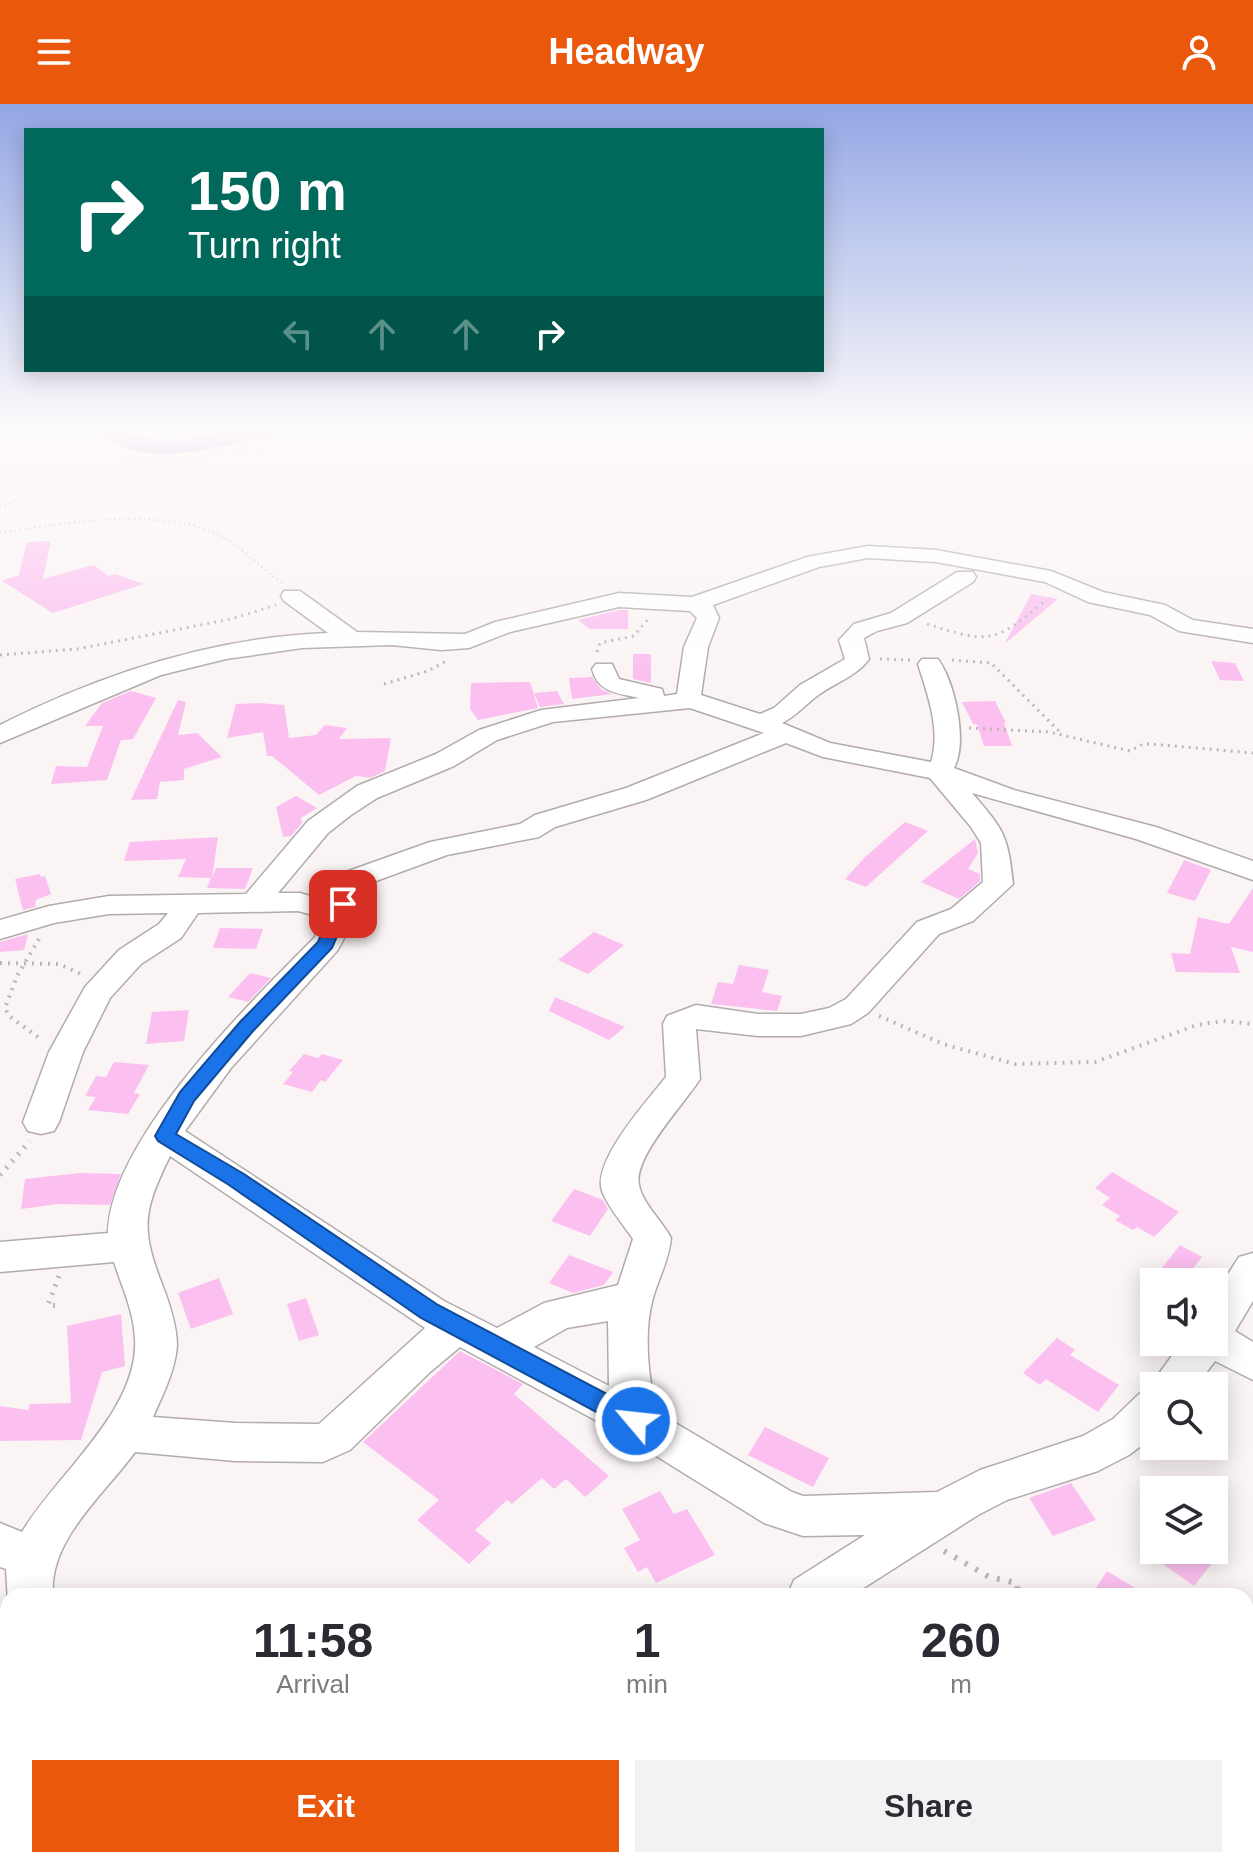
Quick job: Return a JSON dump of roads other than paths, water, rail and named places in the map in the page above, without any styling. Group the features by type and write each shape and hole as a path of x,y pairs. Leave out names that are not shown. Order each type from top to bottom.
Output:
{"street":[{"path":"693,604 814,561 868,552 936,556 1051,577 1096,597 1157,610 1187,626 1253,636"},
{"path":"20,1566 125,1433 151,1366 157,1341 154,1317 128,1246 125,1219 143,1175 187,1097 247,1027 326,944 353,879 440,848 529,831 545,821 636,794 772,729 783,713 809,690 845,671 857,659 851,640 854,635 867,625 905,615 916,604 965,577"},
{"path":"292,596 351,639"},
{"path":"0,735 74,700 153,670 226,652 302,641 392,638 441,643 469,641 503,627 619,600 693,604 704,608 708,618 696,647 690,700"},
{"path":"934,661 947,715 946,758 939,772"},
{"path":"604,669 607,680 617,687 690,700 854,757 939,772 1004,796 1146,833 1253,871"},
{"path":"254,903 318,827 341,809 367,792 445,760 488,735 550,715 690,700"},
{"path":"636,1421 631,1398 630,1309 648,1263 652,1238 620,1189 620,1174 633,1146 683,1079 679,1024 696,1016 758,1025 801,1025 839,1017 857,1006 928,928 962,915 998,884 995,843 983,823 939,772"},
{"path":"0,930 49,915 109,905 300,902 324,909 335,919"},
{"path":"41,1122 66,1052 103,985 130,957 170,931 188,906"},
{"path":"165,1136 236,1180 430,1312 636,1421 780,1509 803,1516 931,1518"},
{"path":"0,1257 128,1246"},
{"path":"1228,1308 1253,1268"},
{"path":"497,1348 558,1314 612,1304 634,1295"},
{"path":"125,1433 235,1442 323,1443 335,1437 415,1360 457,1326"},
{"path":"1228,1348 1253,1363"},
{"path":"1182,1372 1195,1356"},
{"path":"823,1588 931,1518 989,1486 1074,1462 1105,1447 1140,1422"}]}
